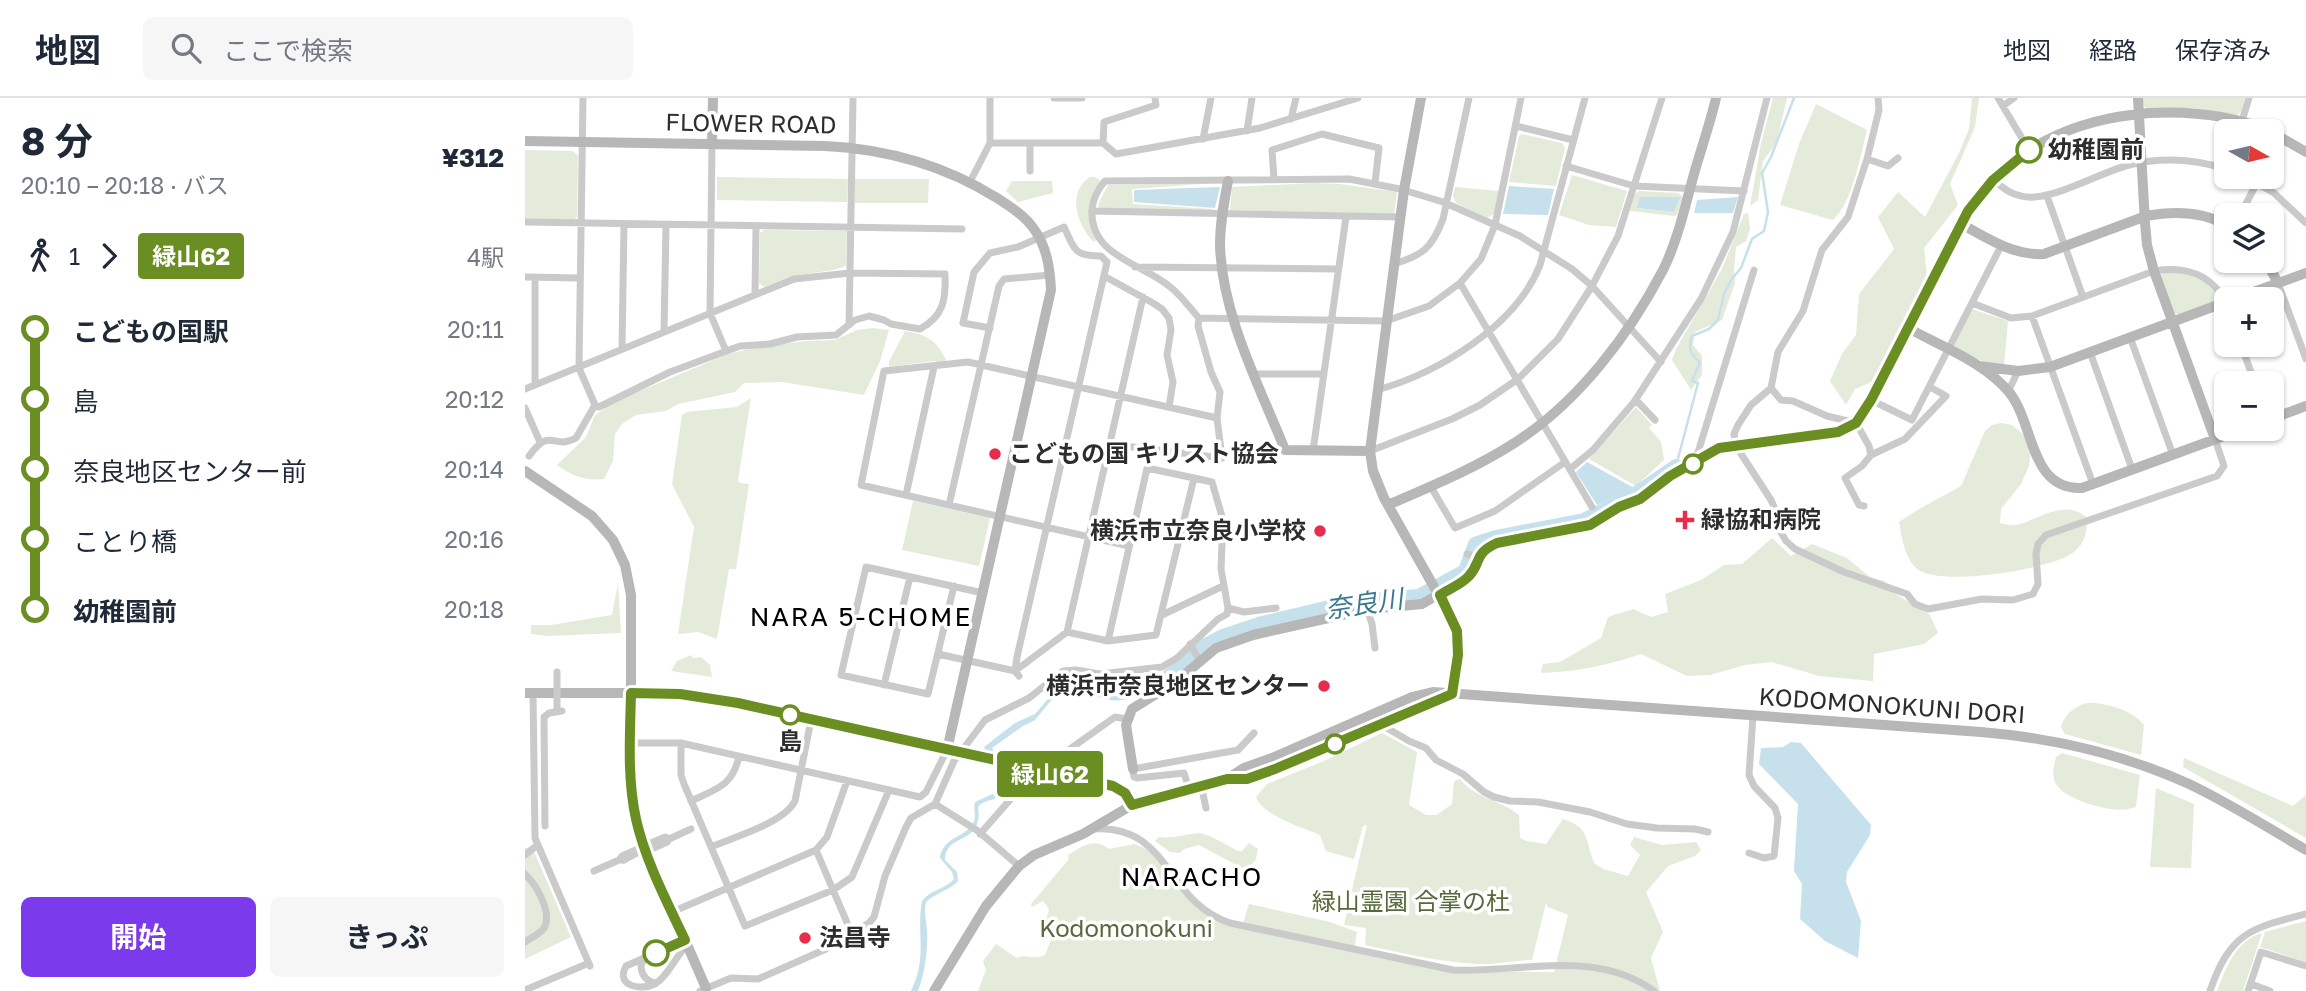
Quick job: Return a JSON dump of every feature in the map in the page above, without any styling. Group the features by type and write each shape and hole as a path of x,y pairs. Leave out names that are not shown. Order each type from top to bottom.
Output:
{"street":[{"path":"583,98 579,368 595,405"},
{"path":"713,98 710,313 726,351"},
{"path":"849,325 853,98"},
{"path":"970,182 990,143 990,98"},
{"path":"1054,98 1081,98"},
{"path":"1103,143 1104,122 1156,105 1155,98"},
{"path":"1203,139 1211,98"},
{"path":"1247,131 1252,98"},
{"path":"1291,119 1296,98"},
{"path":"990,143 1103,143 1116,154 1247,131 1357,98"},
{"path":"1421,98 1394,264 1370,451 1373,471 1388,505 1437,590 1457,631 1458,655 1452,694"},
{"path":"1394,264 1423,253 1431,244 1443,219 1469,98"},
{"path":"1521,98 1495,225 1481,259 1460,284 1429,306 1386,321 1199,318 1169,285 1134,267 1101,241 1092,223 1093,200 1098,188 1105,181 1332,178 1405,190 1446,203 1495,225 1543,250 1592,286 1661,362"},
{"path":"1377,390 1428,370 1488,330 1520,301 1533,283 1585,98"},
{"path":"1228,181 1220,244 1233,319 1285,450 1370,451 1459,416 1518,379 1558,339 1592,286 1618,236 1661,98"},
{"path":"1388,505 1493,456 1542,422 1595,370 1629,325 1663,269 1673,246 1716,98"},
{"path":"1431,487 1455,528 1495,511 1593,450 1636,400 1701,299 1719,265 1733,232 1767,98"},
{"path":"1878,98 1879,110 1867,159 1847,217 1822,250 1803,312 1778,352 1771,388 1751,405 1734,434 1736,446 1771,500 1779,529 1786,541 1795,549 1844,572 1907,594 1915,604 1928,609 1982,599 2013,600 2033,594 2038,584 2038,544 2046,535 2217,476 2224,466 2216,441"},
{"path":"1998,98 2029,150"},
{"path":"2003,106 2014,98"},
{"path":"2138,98 2147,245 2214,436"},
{"path":"2243,119 2249,98"},
{"path":"1189,789 1184,773 1134,777 1127,719 1138,704 1167,688 1207,654 1227,643 1262,632 1367,610 1414,606 1437,590 1470,575 1473,556 1488,547 1590,525 1619,507 1640,499 1670,476 1719,448 1821,436 1838,432 1856,423 1871,400 1961,223 1993,180 2029,150 2061,132 2108,117 2194,113 2230,119"},
{"path":"1516,127 1573,140"},
{"path":"1274,179 1272,150 1322,134 1379,148 1375,183"},
{"path":"2284,139 2306,152"},
{"name":"FLOWER ROAD","path":"525,141 852,147 910,158 970,182 1019,213 1039,237"},
{"path":"1030,143 1030,171"},
{"path":"1867,159 1888,166 1898,158"},
{"path":"1993,180 2022,197 2034,198 2143,163 2184,160 2214,166"},
{"path":"1566,166 1634,186 1744,191"},
{"path":"2271,189 2306,223"},
{"path":"2047,196 2083,297"},
{"path":"1092,211 1401,217"},
{"path":"1961,223 2001,246 2032,255 2044,254 2146,216 2169,213 2196,215 2214,222"},
{"path":"1313,451 1346,217"},
{"path":"525,222 962,229"},
{"path":"622,349 624,224"},
{"path":"664,332 666,225"},
{"path":"755,294 756,226"},
{"path":"990,328 963,323 974,272 990,253 1018,247 1064,227 1075,251 1084,256 1101,256 1107,262 1017,674"},
{"path":"630,743 681,743 920,797 926,793 951,751 967,661 1051,290 1051,275 1039,237"},
{"path":"1871,400 1912,421 2001,246"},
{"path":"1134,267 1338,269"},
{"path":"1972,303 2011,318 2032,316 2154,271 2171,268 2194,272 2215,287"},
{"path":"1695,463 1754,271"},
{"path":"525,389 794,279 850,273 945,274 946,289 941,312 920,329 891,324 869,316 855,320 836,335 797,337 770,344 740,346 670,372 599,407 595,405"},
{"path":"2273,273 2306,359"},
{"path":"2267,287 2306,273"},
{"path":"949,505 999,286 1004,279 1051,275"},
{"path":"1104,276 1162,309 1169,318 1171,330 1167,355 1173,382 1169,407"},
{"path":"525,278 580,278"},
{"path":"535,278 535,385"},
{"path":"1460,284 1592,508"},
{"path":"1017,674 1067,632 1143,297"},
{"path":"1979,366 2018,371 2050,367 2214,306"},
{"path":"2032,316 2092,484"},
{"path":"1149,459 1222,458 1217,418 1220,392 1211,372 1198,326 1199,318"},
{"path":"1908,328 1979,366 2008,392 2020,409 2041,465 2050,479 2059,485 2082,488 2214,439"},
{"path":"2130,337 2173,454"},
{"path":"2090,352 2132,469"},
{"path":"1129,546 861,485 884,371 968,362 1217,418"},
{"path":"906,495 934,367"},
{"path":"2008,392 2018,371"},
{"path":"1255,374 1323,374"},
{"path":"1864,506 1859,505 1845,478 1871,456 1905,439 1946,396 1930,387"},
{"path":"1771,388 1781,400 1793,401 1827,416 1856,423 1869,446 1871,456"},
{"path":"1636,400 1654,420"},
{"path":"529,456 540,442 564,442 576,438 595,405"},
{"path":"2284,415 2306,407"},
{"path":"525,408 540,442"},
{"path":"525,471 592,516 608,532 625,565 631,595 630,743 631,788 636,821 703,990 722,987 741,977 758,979 826,949 869,923 874,917 885,876 911,818 935,804 954,761 985,720 1029,698 1063,671 1100,674 1162,667 1177,658 1218,619 1227,614 1221,569 1223,520 1212,482 1194,478 1109,444"},
{"path":"1108,641 1149,459"},
{"path":"1067,632 1108,641 1156,635 1194,478"},
{"path":"954,586 928,694 841,675 866,567 954,586 983,593"},
{"path":"884,685 910,577"},
{"path":"1162,615 1223,586"},
{"path":"1228,608 1244,612 1276,608"},
{"path":"1367,610 1372,643"},
{"path":"1191,646 1197,656"},
{"path":"938,654 1017,674"},
{"path":"545,826 544,717 558,711 557,672"},
{"path":"525,990 589,964 535,844 529,791 529,693 680,694 711,698 1113,786 1125,793 1132,805"},
{"name":"KODOMONOKUNI DORI","path":"1227,779 1244,768 1423,693 1452,694 2013,735 2083,748 2135,763 2188,784 2306,850"},
{"name":"KODOMONOKUNI DORI","path":"934,991 986,906 1019,866 1050,846 1077,837 1132,805 1227,779 1247,779 1452,694"},
{"path":"1379,712 1383,723 1409,741 1426,748 1436,760 1463,774 1484,792 1495,797 1590,812 1627,824 1708,832"},
{"path":"1749,853 1764,858 1774,856 1778,818 1775,808 1754,786 1749,775 1753,716"},
{"path":"979,833 1029,778 1115,717 1127,719"},
{"path":"711,847 790,810 795,801 811,720"},
{"path":"1133,769 1238,750 1254,733"},
{"path":"681,743 681,775 745,926 833,890 852,877 889,790"},
{"path":"691,801 727,782 737,768 740,756"},
{"path":"672,912 816,850 827,837 847,780"},
{"path":"1201,785 1206,808"},
{"path":"935,804 969,825 1019,866"},
{"path":"594,871 639,854 650,846 654,848 691,829"},
{"path":"1089,830 1117,830 1137,836 1151,848 1188,896 1207,912 1230,923 1453,970 1596,967 1620,972 1654,991"},
{"path":"525,839 535,844"},
{"path":"525,846 535,844"},
{"path":"525,855 535,844"},
{"path":"816,850 851,932"},
{"path":"525,874 540,896 546,922 543,930 525,942"},
{"path":"2210,991 2221,962 2242,937 2264,924 2306,914"},
{"path":"686,943 657,984 646,989 634,988 625,981 623,975 626,966 686,943"},
{"path":"2270,991 2250,988 2261,952 2306,966"},
{"path":"645,958 641,965 643,976 657,984"}],"green space":[{"path":"1773,98 1787,98 1776,144 1763,161 1758,200 1750,206 1761,143"},
{"path":"1972,98 1979,98 1975,127 1950,184 1958,205 1924,248 1927,277 1874,381 1855,389 1846,405 1830,381 1842,354 1856,335 1859,294 1894,249 1878,217 1898,192 1925,217 1969,129"},
{"path":"2142,98 2245,98 2241,112 2237,115 2194,108 2147,109 2142,105"},
{"path":"1816,104 1867,130 1851,190 1833,220 1780,205 1799,144"},
{"path":"1522,134 1562,143 1565,148 1556,186 1509,182 1519,136"},
{"path":"525,150 573,151 578,156 577,217 574,220 525,219"},
{"path":"1572,175 1627,191 1616,227 1589,225 1559,215"},
{"path":"717,177 848,179 847,202 717,200"},
{"path":"1090,177 1101,181 1091,210 1091,224 1096,240 1094,242 1079,218 1076,200 1078,192"},
{"path":"855,179 929,179 928,203 855,203"},
{"path":"1012,181 1052,181 1053,193 1018,202 1006,191"},
{"path":"1215,183 1132,189 1133,204 1213,209 1212,211 1098,209 1108,185"},
{"path":"1315,183 1397,192 1394,214 1230,210 1232,187"},
{"path":"1455,187 1499,191 1494,214 1487,218 1456,203 1453,196"},
{"path":"1639,191 1678,193 1683,197 1677,215 1674,216 1630,211 1635,194","holes":["1641,197 1679,197 1674,212 1637,208"]},
{"path":"1748,213 1750,229 1746,241 1736,247 1735,283 1722,320 1695,332 1693,345 1702,356 1702,375 1691,390 1672,360 1722,269 1744,214"},
{"path":"764,230 847,231 846,266 792,276 764,287 759,283 760,233"},
{"path":"2177,272 2202,281 2214,290 2214,303 2180,315 2173,313 2162,273"},
{"path":"1972,309 2008,321 2004,366 1982,361 1955,349 1954,344"},
{"path":"857,330 889,330 880,361 864,395 782,382 744,383 735,392 678,404 666,411 636,415 622,424 615,434 613,461 604,479 579,477 557,465 586,437 595,415 616,401 728,354 757,347 835,340"},
{"path":"905,331 930,339 946,360 941,363 934,361 889,367"},
{"path":"751,398 738,480 740,483 749,484 736,569 729,569 717,639 698,632 678,634 694,527 672,484 682,415 687,412 737,407"},
{"path":"1636,407 1652,425 1649,428 1661,442 1664,460 1636,486 1589,459"},
{"path":"1992,425 2012,425 2023,434 2031,449 2029,466 2021,484 2001,509 2000,523 2017,525 2052,512 2070,510 2087,518 2083,541 2078,549 2061,559 2019,570 1946,576 1928,574 1916,568 1906,552 1899,522 1961,486 1985,431"},
{"path":"913,501 990,518 979,566 902,550"},
{"path":"1772,538 1791,556 1812,544 1847,558 1870,577 1885,581 1886,588 1930,615 1938,633 1924,644 1874,654 1873,681 1819,676 1772,662 1745,665 1710,675 1687,676 1641,654 1592,667 1541,673 1543,664 1560,662 1601,638 1608,617 1633,609 1651,617 1668,612 1665,594 1701,580 1724,565 1742,564"},
{"path":"618,583 621,633 547,636 531,634 531,625 551,625 612,615"},
{"path":"691,655 693,658 701,657 710,665 712,677 671,671 677,661"},
{"path":"2086,703 2118,708 2139,720 2144,725 2141,755 2065,734 2061,727 2067,715"},
{"path":"1382,733 1417,752 1409,805 1426,815 1437,815 1452,804 1454,781 1460,779 1473,791 1519,815 1520,838 1546,844 1563,819 1572,822 1585,835 1594,863 1603,869 1628,876 1640,855 1630,845 1634,837 1662,845 1696,842 1701,850 1695,856 1668,866 1646,892 1663,932 1651,958 1660,991 978,991 986,970 983,961 996,944 1017,958 1045,955 1052,937 1045,924 1049,909 1043,901 1032,907 1031,904 1069,859 1068,855 1093,843 1109,849 1135,844 1150,851 1206,914 1242,927 1249,904 1330,922 1357,932 1354,952 1378,958 1453,968 1554,972 1568,915 1548,907 1546,903 1532,960 1478,964 1421,957 1365,945 1366,928 1344,925 1367,825 1363,826 1354,859 1326,851 1320,835 1274,815 1260,804 1256,797 1267,784"},
{"path":"2062,753 2140,775 2136,806 2119,810 2107,808 2082,801 2061,790 2054,781 2053,774 2056,757"},
{"path":"2184,758 2293,806 2306,795 2306,838 2183,767"},
{"path":"2156,788 2194,804 2191,868 2150,867"},
{"path":"1200,833 1238,851 1242,851 1249,843 1258,849 1256,859 1249,869 1199,845 1184,849 1180,853 1170,852 1155,841 1159,837"},
{"path":"532,847 571,937 525,959 525,848"},
{"path":"2306,921 2306,962 2260,947 2265,932"},
{"path":"2262,933 2243,991 2217,991 2228,964 2239,948"}],"water":[{"path":"1509,186 1554,189 1548,215 1503,214"},
{"path":"1220,187 1215,208 1134,202 1134,190"},
{"path":"1640,197 1680,197 1674,212 1637,208"},
{"path":"1738,197 1733,213 1694,213 1697,200"},
{"path":"1587,462 1634,488 1597,505 1576,472"},
{"path":"1176,668 1178,672 1152,690 1122,700 1101,698 1070,684 1058,692 1035,720 992,748 1006,778 1006,794 981,804 978,807 975,828 947,851 945,860 957,872 958,881 926,903 926,961 918,991 911,991 919,967 922,901 954,879 952,872 940,858 942,851 949,841 973,823 975,802 1001,790 1002,786 984,747 1015,723 1035,714 1065,679 1080,681 1100,693 1120,696 1151,686"},
{"path":"1791,742 1801,743 1871,825 1870,835 1847,872 1846,882 1861,921 1858,958 1825,941 1800,919 1802,884 1794,871 1798,804 1759,764 1761,748 1783,747"}],"waterway":[{"name":"奈良川","path":"1676,466 1698,383 1692,381 1700,362 1691,351 1692,336 1709,329 1718,320 1724,294 1741,268 1752,239 1764,231 1768,212 1762,173 1794,98"},
{"name":"奈良川","path":"1162,682 1202,647 1223,636 1262,623 1342,604 1419,596 1465,571 1475,544 1496,537 1584,520 1638,492 1676,466"}],"bus line":[{"name":"緑山62","path":"656,953 685,940 643,844 636,821 631,773 631,693 680,694 738,703 1113,786 1125,793 1132,805 1227,779 1247,779 1275,769 1452,694 1458,655 1457,631 1440,595 1467,578 1478,557 1488,547 1590,525 1619,507 1640,499 1670,476 1719,448 1821,436 1838,432 1856,423 1871,400 1968,211 1993,180 2029,150"}],"place":[{"name":"幼稚園前","path":"2029,150"},
{"name":"こどもの国 キリスト協会","path":"995,454"},
{"name":"緑協和病院","path":"1685,520"},
{"name":"横浜市立奈良小学校","path":"1320,531"},
{"name":"横浜市奈良地区センター","path":"1324,686"},
{"name":"島","path":"790,715"},
{"name":"法昌寺","path":"805,938"}],"district":[{"name":"NARA 5-CHOME","path":"861,617"},
{"name":"NARACHO","path":"1192,877"}],"park label":[{"name":"緑山霊園 合掌の杜","path":"1411,902"},
{"name":"Kodomonokuni","path":"1126,929"}]}
